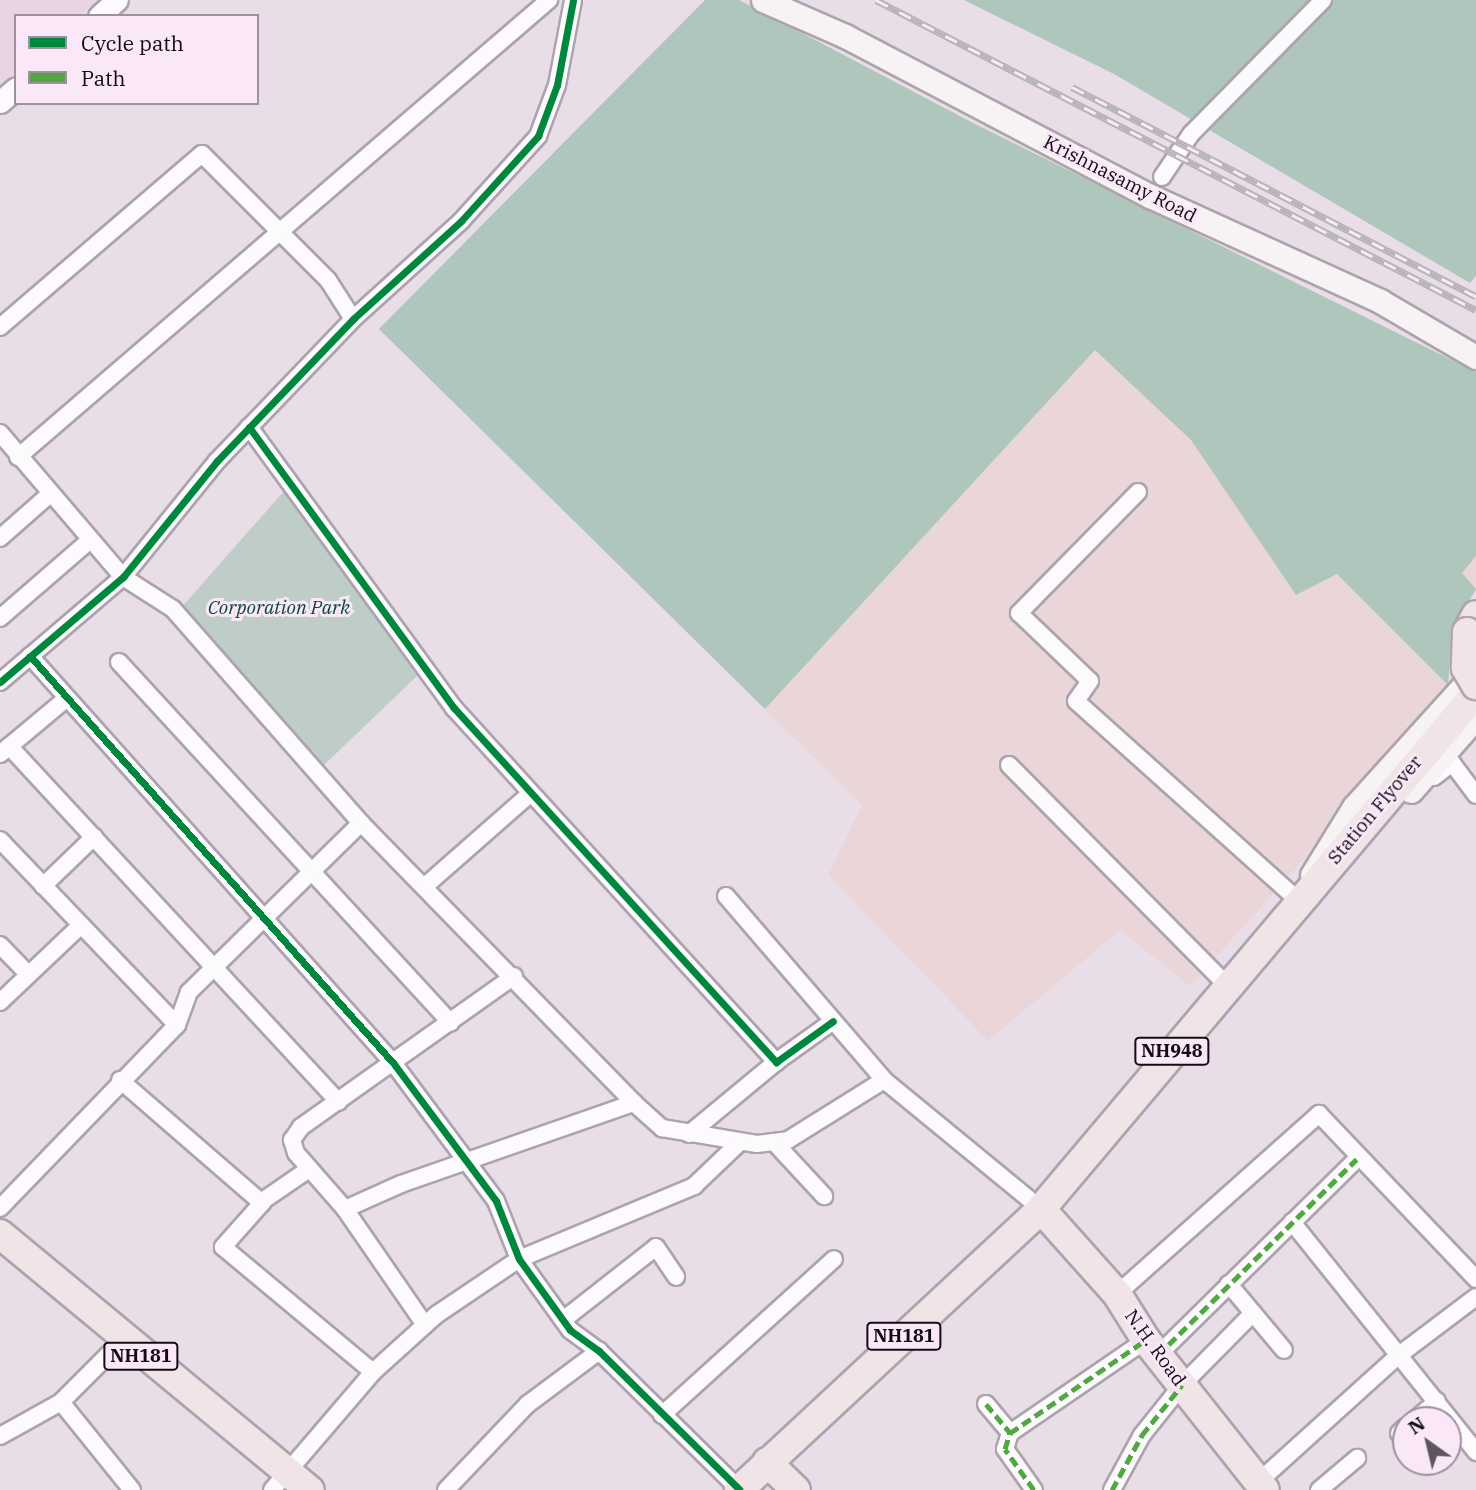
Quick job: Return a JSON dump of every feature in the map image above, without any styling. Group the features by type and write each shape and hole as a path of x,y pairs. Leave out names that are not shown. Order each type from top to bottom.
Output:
{"highway":[{"path":"1476,615 1463,650 1476,687"},
{"name":"Station Flyover","path":"1300,897 1472,698 1476,687"},
{"name":"NH948","path":"1041,1209 1300,897"},
{"name":"N.H. Road","path":"1041,1209 1117,1294 1152,1347 1259,1487"},
{"name":"NH181","path":"739,1490 1041,1209"},
{"name":"NH181","path":"0,1234 279,1481 310,1490"},
{"path":"768,1462 796,1490"}],"main road":[{"name":"Krishnasamy Road","path":"763,0 845,36 1150,196 1380,301 1476,357"},
{"path":"1300,897 1354,807 1476,687"},
{"path":"1300,897 1352,859 1476,717"}],"street":[{"path":"101,14 117,0"},
{"path":"18,457 549,0"},
{"path":"0,682 123,577 249,427 353,319 461,221 538,136 557,85 573,0"},
{"path":"1162,177 1191,134 1323,0"},
{"path":"0,102 14,90"},
{"path":"0,327 202,154 281,230 328,280 353,319"},
{"path":"249,427 416,662 531,793 613,877 776,1062"},
{"path":"0,433 49,495 123,577 173,609 361,823 514,976 634,1103 662,1128 739,1143 788,1140 884,1080"},
{"path":"1138,492 1019,614 1090,681 1076,701 1300,897"},
{"path":"0,537 49,495"},
{"path":"0,618 90,540"},
{"path":"30,656 394,1064 496,1201 519,1259 562,1320 599,1351 739,1490"},
{"path":"119,662 451,1023"},
{"path":"66,699 4,750 94,837 339,1102"},
{"path":"1411,791 1416,796 1425,792 1439,770 1452,764 1476,795"},
{"path":"1009,765 1227,985"},
{"path":"424,887 531,793"},
{"path":"0,1208 120,1080 177,1025 189,992 262,917 361,823"},
{"path":"43,886 94,837"},
{"path":"0,840 177,1025"},
{"path":"726,896 884,1080 1041,1209"},
{"path":"0,1002 81,925"},
{"path":"0,945 28,974"},
{"path":"425,1325 345,1209 309,1168 292,1140 301,1127 394,1064 514,976"},
{"path":"690,1134 776,1062 833,1021"},
{"path":"120,1080 261,1202"},
{"path":"345,1209 634,1103"},
{"path":"1117,1294 1319,1114 1357,1159 1476,1279"},
{"path":"774,1142 824,1196"},
{"path":"279,1481 373,1372 425,1325 519,1259 694,1186 739,1143"},
{"path":"1034,1490 1005,1449 1010,1433 1152,1347 1229,1284 1357,1159"},
{"path":"309,1168 261,1202 223,1247 373,1372"},
{"path":"1292,1222 1476,1452"},
{"path":"562,1320 656,1247 676,1277"},
{"path":"662,1415 834,1259"},
{"path":"1229,1284 1284,1350"},
{"path":"1259,1487 1399,1355 1476,1297"},
{"path":"1112,1490 1142,1435 1182,1385 1253,1313"},
{"path":"0,1436 61,1402 122,1340"},
{"path":"446,1490 528,1405 599,1351"},
{"path":"1431,1406 1437,1401"},
{"path":"61,1402 132,1490"},
{"path":"986,1404 1010,1433"},
{"path":"1319,1490 1357,1458"}],"shaded area":[{"path":"0,0 96,0 81,14 14,14 14,76 0,88"},
{"path":"705,0 739,0 975,124 1476,372 1476,589 1452,630 1448,685 1309,854 1190,986 1120,930 988,1041 828,875 862,805 379,329"}],"green space":[{"path":"705,0 739,0 975,124 1476,372 1476,556 1462,573 1476,589 1452,630 1448,685 1337,574 1296,595 1191,440 1095,350 765,709 379,329"},
{"path":"964,0 1476,0 1476,276 1470,283 1114,74"},
{"name":"Corporation Park","path":"285,490 417,676 323,766 180,609"}],"railway":[{"path":"876,0 1476,310"},
{"path":"1072,87 1476,296"}],"marked path":[{"path":"1158,1355 1357,1159"},
{"path":"1034,1490 1005,1449 1010,1433 1146,1340"},
{"path":"1112,1490 1142,1435 1182,1385"},
{"path":"986,1404 1010,1433"}],"cycle path":[{"path":"0,682 123,577 217,461 353,319 461,221 538,136 557,85 573,0"},
{"path":"249,427 454,708 776,1062 833,1021"},
{"path":"30,656 394,1064 496,1201 519,1259 570,1330 599,1351 739,1489"}]}
